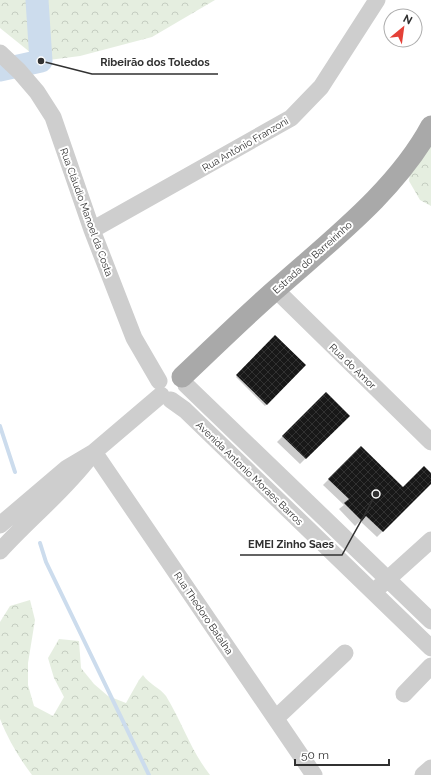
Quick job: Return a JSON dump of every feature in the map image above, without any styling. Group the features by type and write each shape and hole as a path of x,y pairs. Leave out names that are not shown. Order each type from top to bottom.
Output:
{"main road":[{"name":"Estrada do Barreirinho","path":"184,381 275,289 355,219 375,199 403,167 431,126"}],"street":[{"name":"Rua Antônio Franzoni","path":"92,230 291,118 322,87 378,0"},
{"name":"Rua Cláudio Manoel da Costa","path":"0,53 19,71 37,92 53,117 92,230 134,338 164,392"},
{"name":"Rua do Amor","path":"275,289 431,442"},
{"path":"0,551 4,529 67,468 94,452 164,392 165,374 174,373 184,381 185,390 180,397 164,392"},
{"name":"Avenida Antonio Moraes Barros","path":"184,381 431,621"},
{"name":"Avenida Antonio Moraes Barros","path":"164,392 185,410 431,648"},
{"name":"Rua Thedoro Batalha","path":"94,452 314,775"},
{"path":"373,592 431,540"},
{"path":"276,718 345,653"},
{"path":"404,694 431,666"},
{"path":"423,775 431,768"}],"green space":[{"path":"0,0 215,0 152,37 80,56 41,61 0,28"},
{"path":"431,128 431,206 420,200 409,181 412,161"},
{"path":"30,600 35,620 28,663 28,685 34,706 53,716 64,697 54,678 48,658 59,639 79,641 81,668 94,684 108,696 126,703 143,675 148,681 164,693 197,756 210,775 32,775 14,748 0,719 0,622 10,606"}],"building":[{"path":"275,335 306,365 267,405 236,375"},
{"path":"326,392 350,416 306,459 282,436"},
{"path":"361,446 403,487 424,466 431,473 431,484 383,532 366,516 362,521 344,503 349,499 328,479"}],"waterway":[{"path":"0,70 41,61 37,0"},
{"path":"0,426 15,472"},
{"path":"40,543 46,562 149,775"}],"place":[{"name":"Ribeirão dos Toledos","path":"41,61"},
{"name":"EMEI Zinho Saes","path":"376,494"}]}
